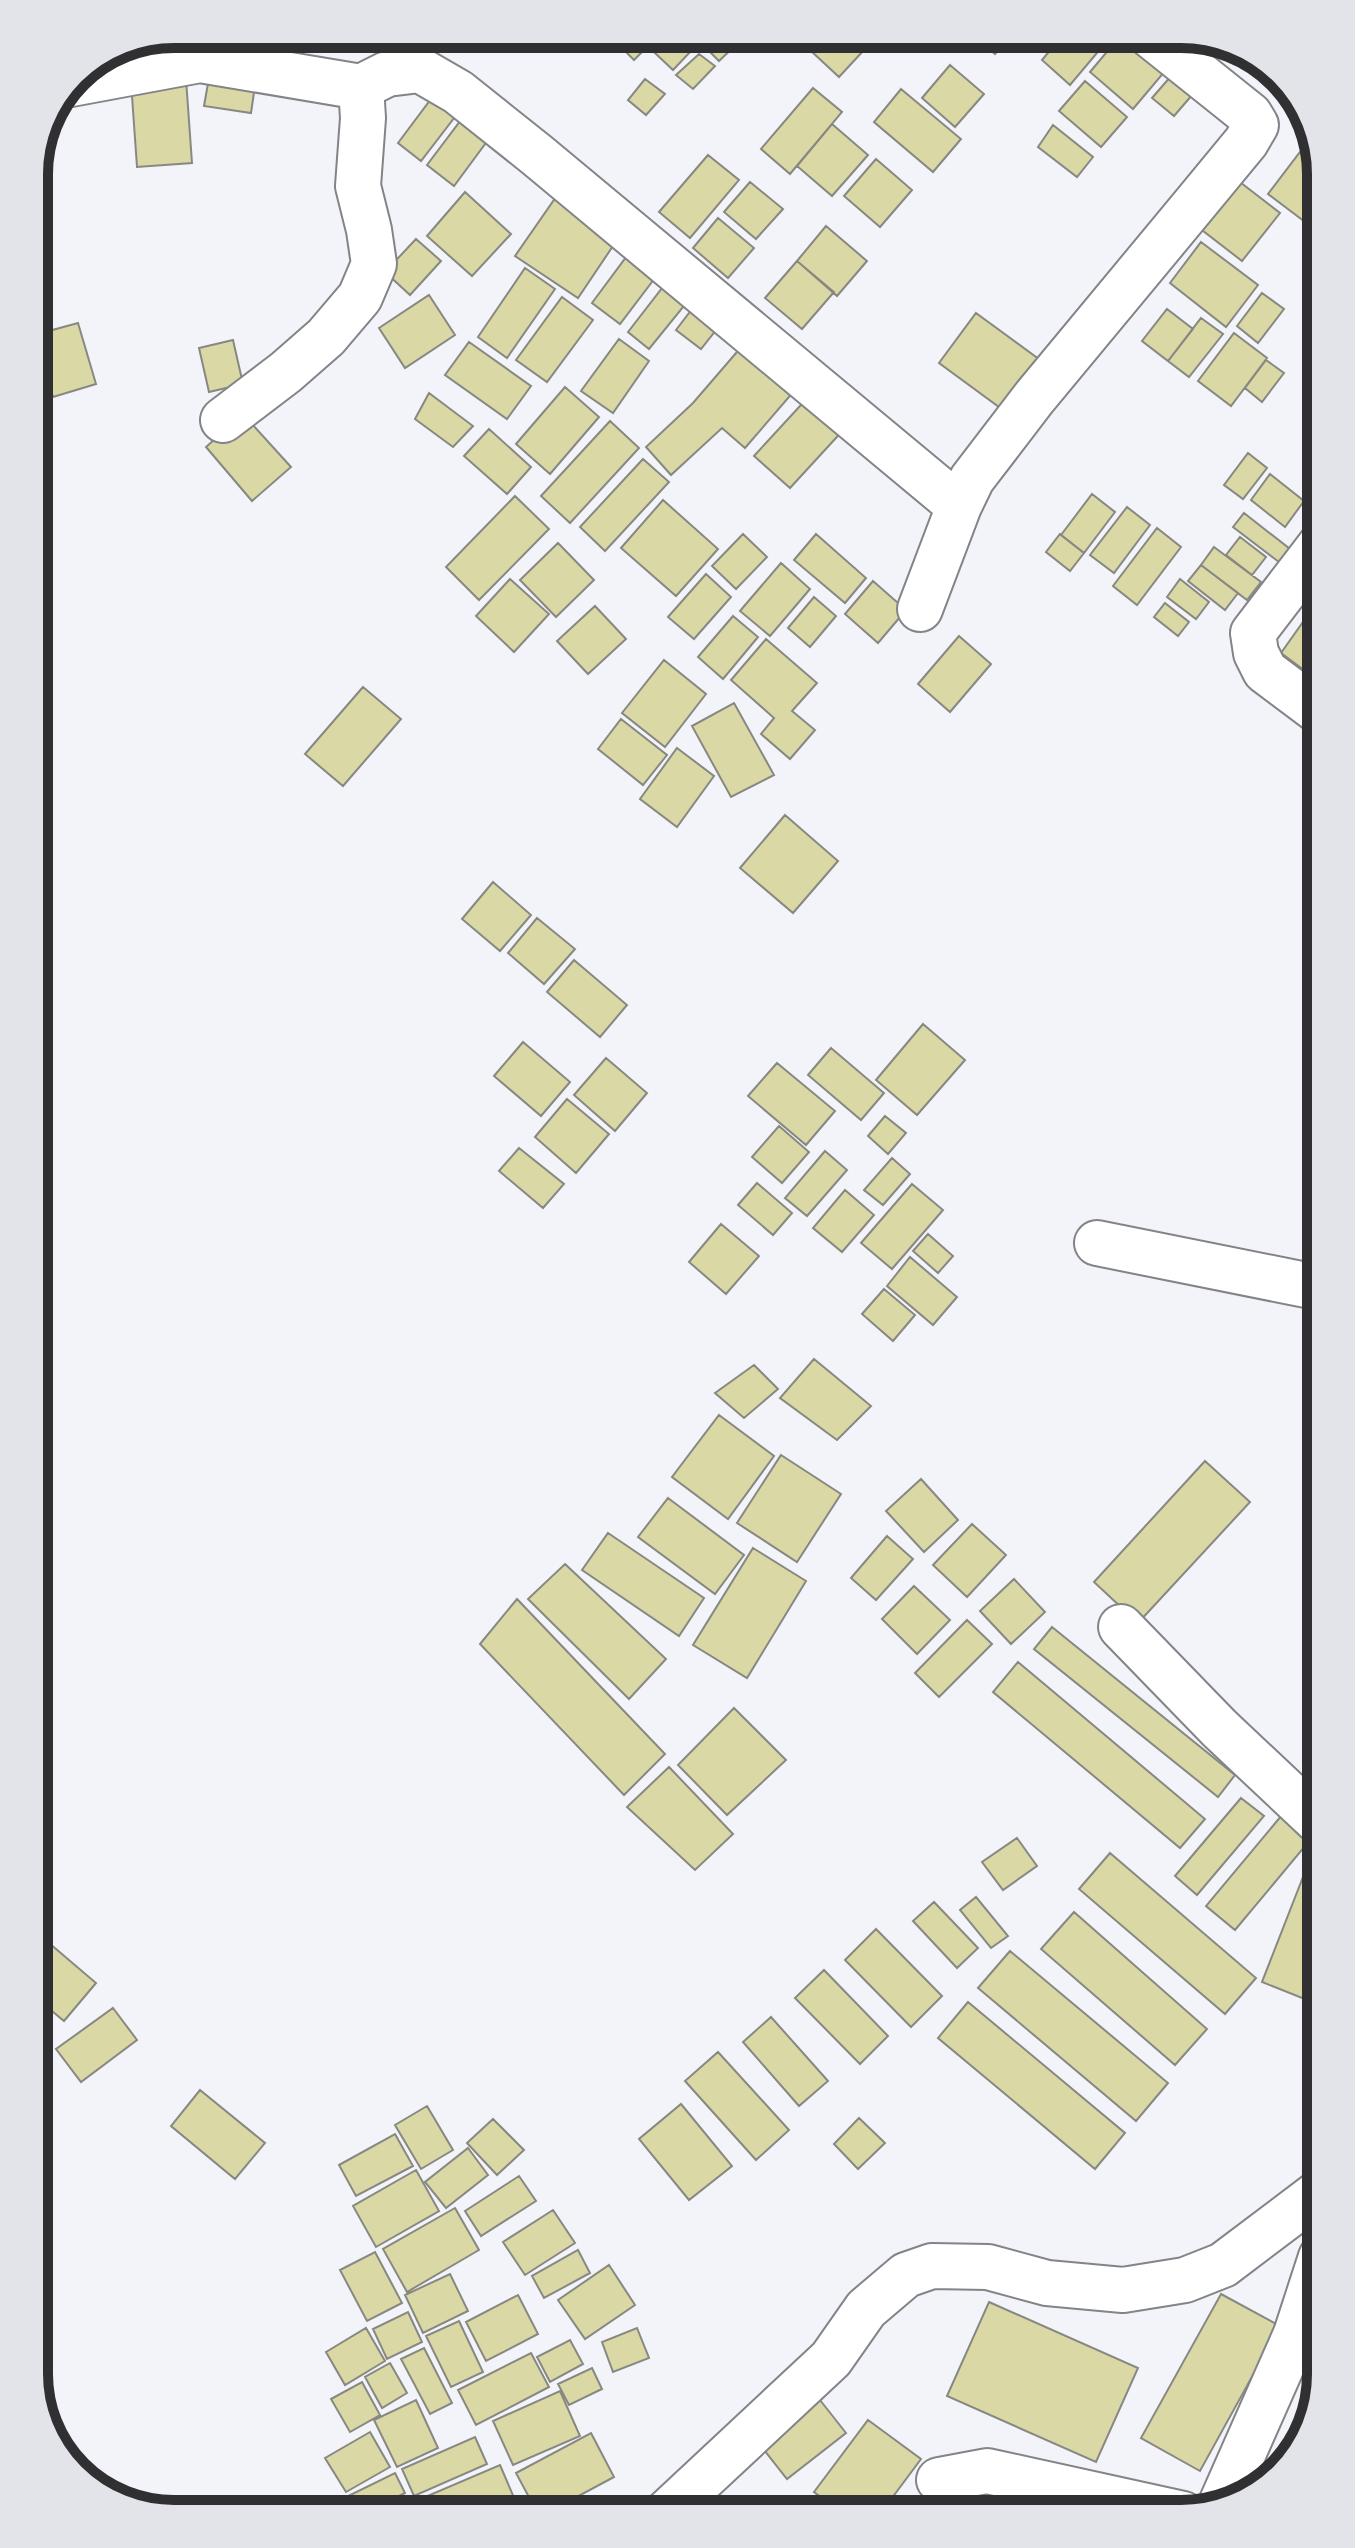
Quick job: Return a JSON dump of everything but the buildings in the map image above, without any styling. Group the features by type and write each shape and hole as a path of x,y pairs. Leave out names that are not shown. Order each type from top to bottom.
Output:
{"street":[{"path":"920,609 972,479 1034,398 1246,142 1256,125 1250,115 1166,48"},
{"path":"90,80 200,60 361,87 387,74 420,70 458,92 549,164 959,506"},
{"path":"223,420 326,337 360,297 374,264 358,186 363,118 361,87"},
{"path":"1307,562 1253,633 1256,653 1265,671 1307,702"},
{"path":"1097,1243 1307,1285"},
{"path":"1121,1627 1219,1728 1307,1811"},
{"path":"680,2500 831,2359 866,2309 906,2275 932,2266 988,2267 1047,2283 1123,2290 1185,2280 1223,2265 1307,2202"},
{"path":"1227,2491 1296,2334 1307,2300"},
{"path":"939,2480 987,2471 1119,2500"}]}
